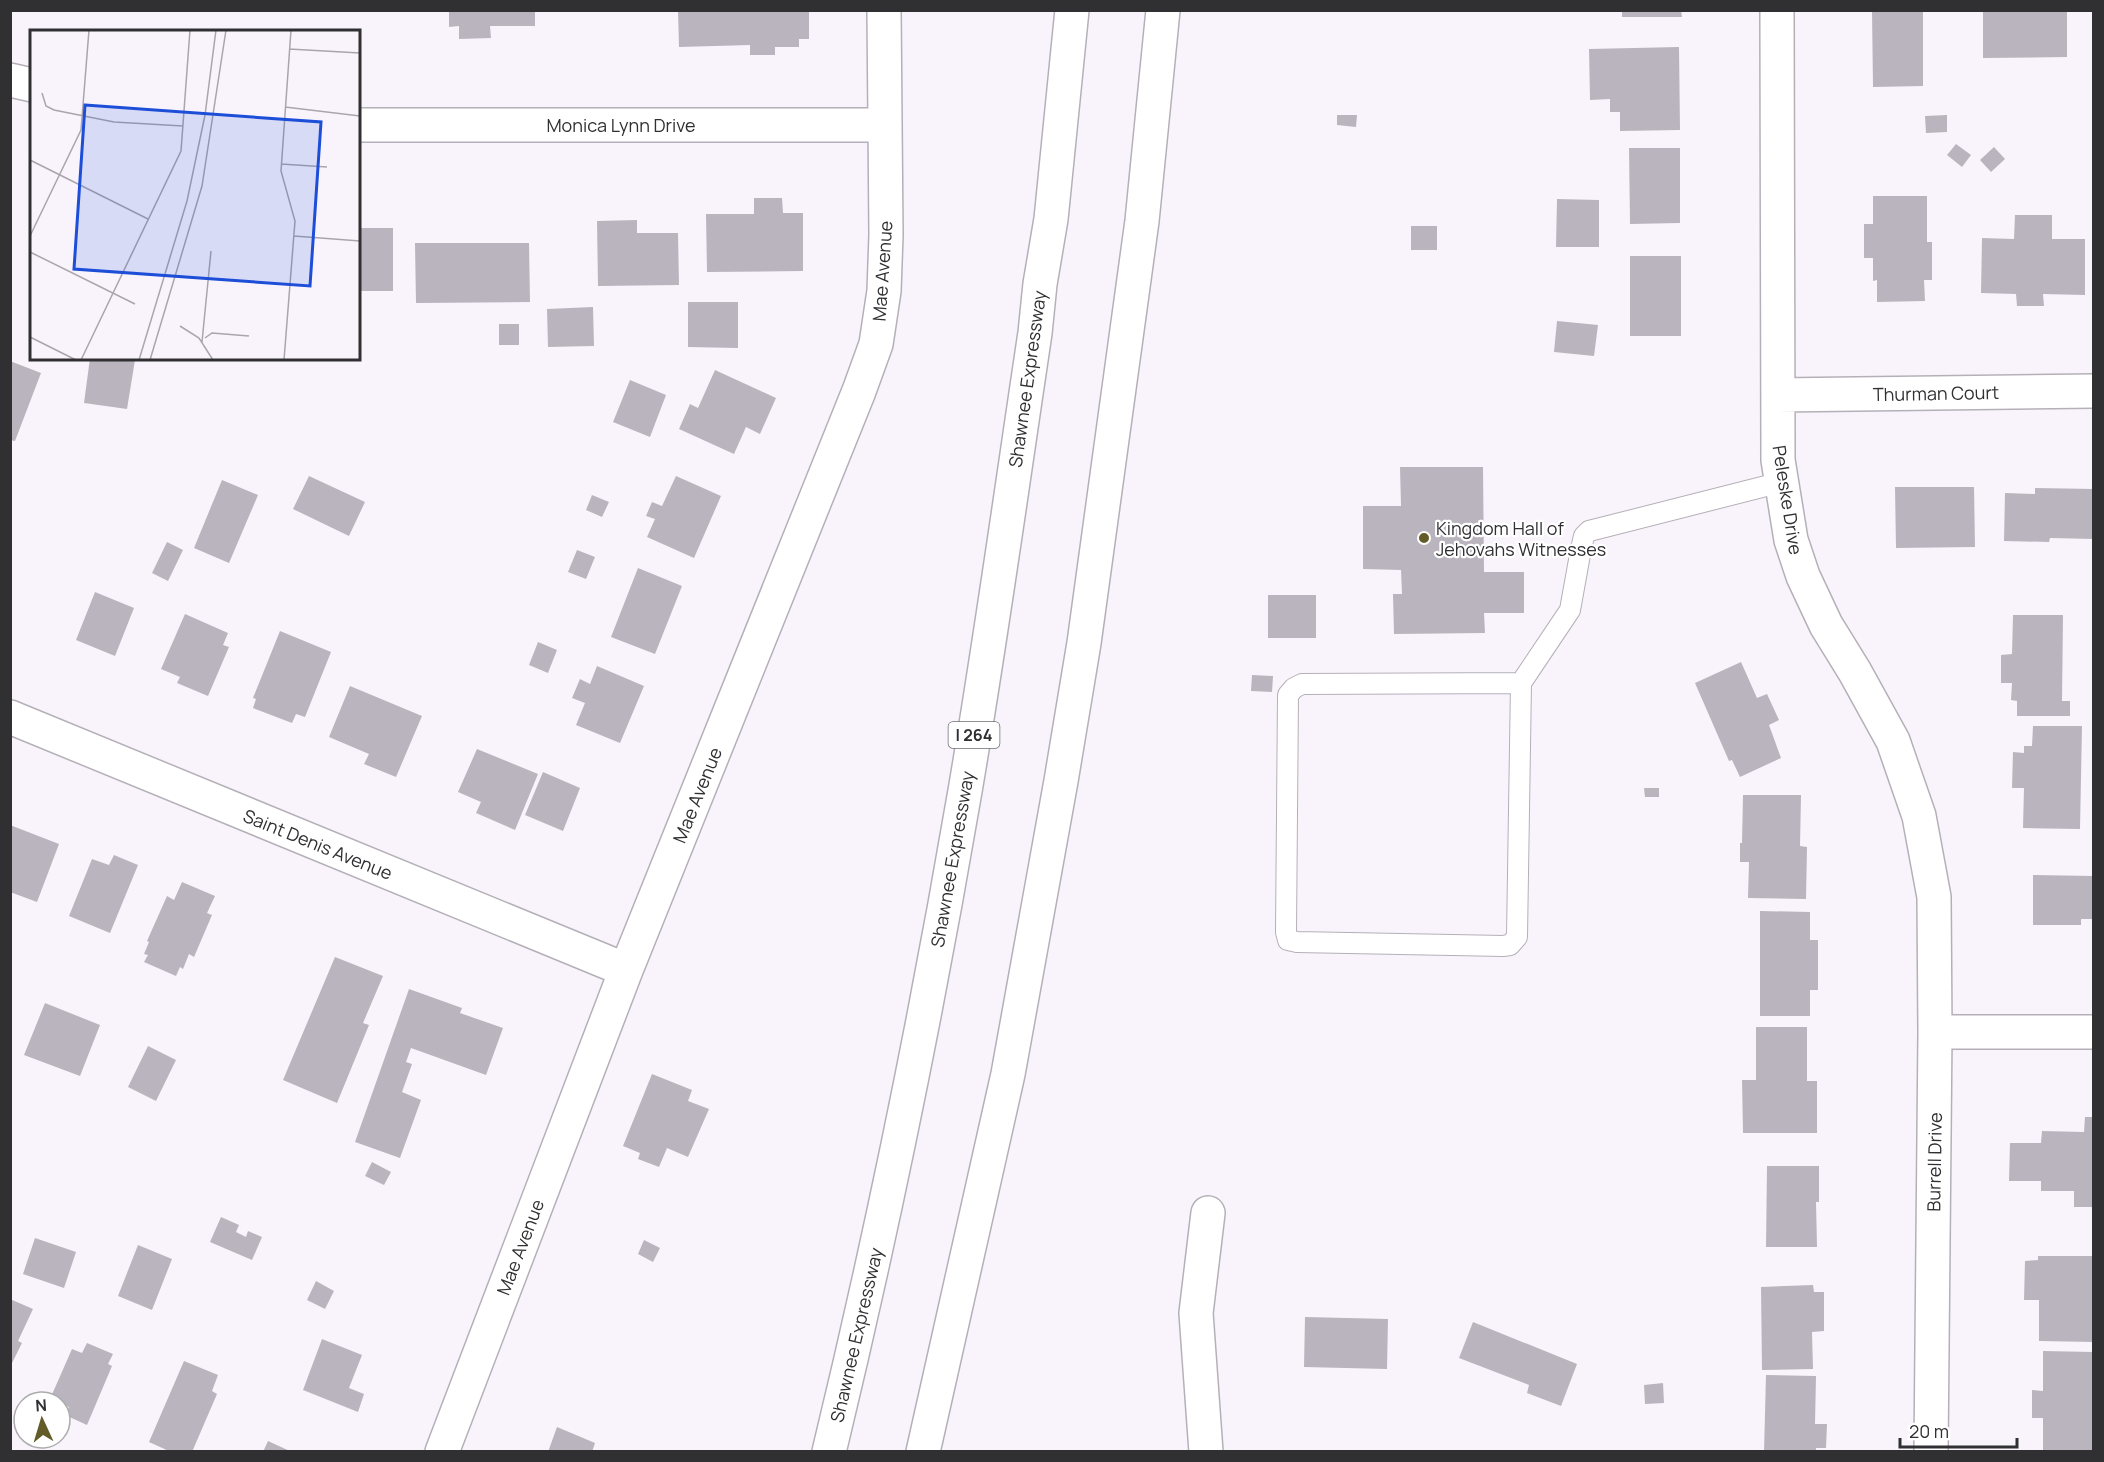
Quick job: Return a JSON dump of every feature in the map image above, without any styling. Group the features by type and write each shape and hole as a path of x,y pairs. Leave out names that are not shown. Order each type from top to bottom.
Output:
{"main road":[{"name":"Mae Avenue","path":"442,1452 626,970 860,391 876,344 884,291 886,235 884,10"},
{"name":"Shawnee Expressway","path":"829,1452 856,1340 921,1036 966,788 1035,333 1052,207 1072,10"},
{"path":"923,1452 1008,1074 1062,781 1084,644 1140,233 1163,10"},
{"name":"Peleske Drive","path":"1777,10 1778,460 1791,540 1803,576 1826,625 1893,741 1919,816 1934,897 1935,1032"},
{"path":"10,80 30,85"},
{"name":"Monica Lynn Drive","path":"360,125 884,125"},
{"name":"Thurman Court","path":"1778,395 2094,391"},
{"name":"Saint Denis Avenue","path":"10,717 626,970"},
{"path":"1935,1032 2094,1032"},
{"name":"Burrell Drive","path":"1931,1452 1935,1032"},
{"path":"1206,1452 1196,1313 1208,1213"}],"lane":[{"path":"1521,683 1302,684 1294,688 1288,695 1286,932 1288,940 1510,945 1517,937 1521,683 1570,610 1584,536 1589,531 1782,482"}],"building":[{"path":"449,10 535,10 535,26 490,26 491,38 459,39 459,26 449,27"},
{"path":"678,10 809,10 809,39 799,39 799,47 775,47 775,55 750,55 750,45 679,47"},
{"path":"1622,10 1681,10 1682,17 1622,17"},
{"path":"1872,10 1923,10 1923,86 1873,87"},
{"path":"2067,10 2067,57 1983,58 1983,11"},
{"path":"1679,47 1680,130 1620,131 1620,112 1610,112 1610,99 1590,100 1589,49"},
{"path":"1337,115 1357,115 1356,127 1337,125"},
{"path":"1947,115 1947,132 1926,133 1925,116"},
{"path":"1956,144 1971,155 1962,167 1947,155"},
{"path":"1994,147 2005,159 1991,172 1980,160"},
{"path":"1629,148 1680,148 1680,223 1630,224"},
{"path":"1873,196 1927,196 1927,242 1932,242 1932,280 1924,280 1925,301 1877,302 1877,280 1873,281 1873,258 1864,258 1864,224 1873,224"},
{"path":"754,198 782,198 783,213 803,213 803,271 707,272 706,214 754,214"},
{"path":"1557,199 1599,200 1599,247 1556,247"},
{"path":"2015,215 2052,215 2052,239 2085,239 2085,295 2043,294 2044,306 2017,306 2016,294 1981,293 1982,238 2014,239"},
{"path":"637,220 637,233 678,233 679,285 598,286 597,221"},
{"path":"1411,226 1437,226 1437,250 1411,250"},
{"path":"360,228 393,228 393,291 360,291"},
{"path":"415,243 529,243 530,302 416,303"},
{"path":"1630,256 1681,256 1681,336 1630,336"},
{"path":"688,302 738,302 738,348 688,347"},
{"path":"593,307 594,346 548,347 547,309"},
{"path":"1557,321 1598,325 1594,356 1554,352"},
{"path":"499,324 519,324 519,345 499,345"},
{"path":"90,360 135,360 127,409 84,403"},
{"path":"10,361 41,373 15,441 10,440"},
{"path":"715,370 776,398 760,434 746,427 734,454 679,429 690,404 698,408"},
{"path":"630,380 666,395 650,437 613,422"},
{"name":"Kingdom Hall of Jehovahs Witnesses","path":"1400,467 1483,467 1484,572 1524,572 1524,613 1484,613 1485,633 1394,634 1393,594 1402,594 1401,570 1363,569 1363,506 1401,506"},
{"path":"309,476 365,502 349,536 293,509"},
{"path":"676,476 721,496 694,558 647,537 655,519 646,516 652,502 662,506"},
{"path":"222,480 258,495 229,563 194,548"},
{"path":"1895,487 1974,487 1975,547 1896,548"},
{"path":"2035,488 2094,489 2094,539 2050,538 2049,542 2004,541 2005,493 2035,494"},
{"path":"592,495 609,502 602,517 586,510"},
{"path":"167,542 183,550 168,581 152,573"},
{"path":"577,550 595,557 586,579 568,572"},
{"path":"638,568 682,586 655,654 611,637"},
{"path":"95,592 134,608 115,656 76,640"},
{"path":"1268,595 1316,595 1316,638 1268,638"},
{"path":"185,614 228,633 223,645 229,647 208,696 177,683 180,677 161,669"},
{"path":"2013,615 2063,615 2062,701 2070,701 2070,716 2017,716 2017,701 2011,700 2012,683 2001,683 2001,655 2012,654"},
{"path":"280,631 331,652 305,717 296,714 292,723 253,708 256,699 253,698"},
{"path":"538,642 557,650 548,673 529,665"},
{"path":"1741,662 1757,698 1767,694 1779,720 1769,725 1781,758 1740,777 1732,760 1729,761 1695,683"},
{"path":"597,666 644,686 620,743 576,725 585,703 572,698 580,679 590,684"},
{"path":"1252,675 1273,676 1272,692 1251,691"},
{"path":"350,686 422,716 396,777 364,764 369,754 329,737"},
{"path":"2033,726 2082,726 2080,829 2023,828 2024,788 2012,788 2013,752 2024,753 2024,746 2032,746"},
{"path":"477,749 538,774 515,830 476,813 481,802 458,792"},
{"path":"543,772 580,788 563,831 525,815"},
{"path":"1644,788 1659,788 1659,797 1645,797"},
{"path":"1743,795 1801,795 1800,846 1807,847 1806,899 1748,898 1749,862 1740,862"},
{"path":"10,825 59,844 37,902 10,892"},
{"path":"114,855 138,865 110,933 69,916 92,859 109,865"},
{"path":"2033,875 2094,876 2094,919 2081,919 2081,925 2033,925"},
{"path":"182,882 215,896 207,913 212,915 194,957 189,954 183,969 180,967 176,976 144,962 148,955 144,954 149,942 147,941 167,896 174,900"},
{"path":"1760,911 1810,912 1810,940 1818,940 1818,990 1810,990 1810,1016 1760,1016"},
{"path":"335,957 383,976 363,1023 369,1025 337,1103 283,1080"},
{"path":"409,989 462,1008 460,1013 503,1028 486,1075 411,1048 406,1062 412,1064 402,1092 421,1100 400,1158 355,1142"},
{"path":"45,1003 100,1025 80,1076 24,1055"},
{"path":"1756,1027 1807,1027 1807,1081 1817,1081 1817,1133 1743,1133 1742,1080 1756,1080"},
{"path":"148,1046 176,1060 156,1101 128,1087"},
{"path":"652,1074 692,1090 688,1101 709,1109 688,1157 667,1148 659,1167 638,1159 640,1153 623,1146"},
{"path":"2085,1117 2094,1117 2094,1207 2074,1207 2074,1191 2041,1191 2041,1181 2009,1181 2010,1143 2041,1143 2042,1131 2084,1132"},
{"path":"372,1162 391,1172 384,1185 365,1176"},
{"path":"1767,1166 1819,1166 1819,1202 1816,1202 1817,1247 1766,1247"},
{"path":"221,1217 239,1225 236,1232 246,1237 248,1231 262,1237 252,1260 210,1242"},
{"path":"35,1238 76,1252 64,1288 23,1274"},
{"path":"644,1240 660,1248 653,1262 638,1254"},
{"path":"138,1245 172,1259 152,1310 118,1296"},
{"path":"2038,1256 2094,1256 2094,1342 2039,1341 2039,1300 2024,1300 2025,1261 2038,1260"},
{"path":"316,1281 334,1291 325,1309 307,1300"},
{"path":"1813,1285 1814,1292 1824,1292 1824,1331 1812,1332 1813,1369 1762,1370 1761,1287"},
{"path":"10,1299 33,1309 18,1341 22,1343 10,1367"},
{"path":"1305,1317 1388,1319 1387,1369 1304,1367"},
{"path":"1473,1322 1577,1364 1561,1406 1527,1393 1529,1385 1459,1358"},
{"path":"322,1339 362,1355 349,1388 364,1394 358,1412 303,1390"},
{"path":"87,1343 113,1354 108,1364 112,1366 87,1425 72,1418 72,1390 54,1390 72,1349 82,1353"},
{"path":"2043,1351 2094,1352 2093,1452 2043,1452 2043,1418 2032,1418 2032,1390 2043,1391"},
{"path":"184,1361 218,1375 212,1391 217,1394 192,1452 171,1452 149,1442"},
{"path":"1766,1375 1816,1376 1815,1424 1827,1424 1826,1448 1816,1448 1816,1452 1764,1452"},
{"path":"1663,1383 1664,1403 1645,1404 1644,1385"},
{"path":"557,1427 595,1443 592,1452 548,1452"},
{"path":"268,1441 292,1452 263,1452"}],"place":[{"name":"Kingdom Hall of Jehovahs Witnesses","path":"1424,538"}]}
